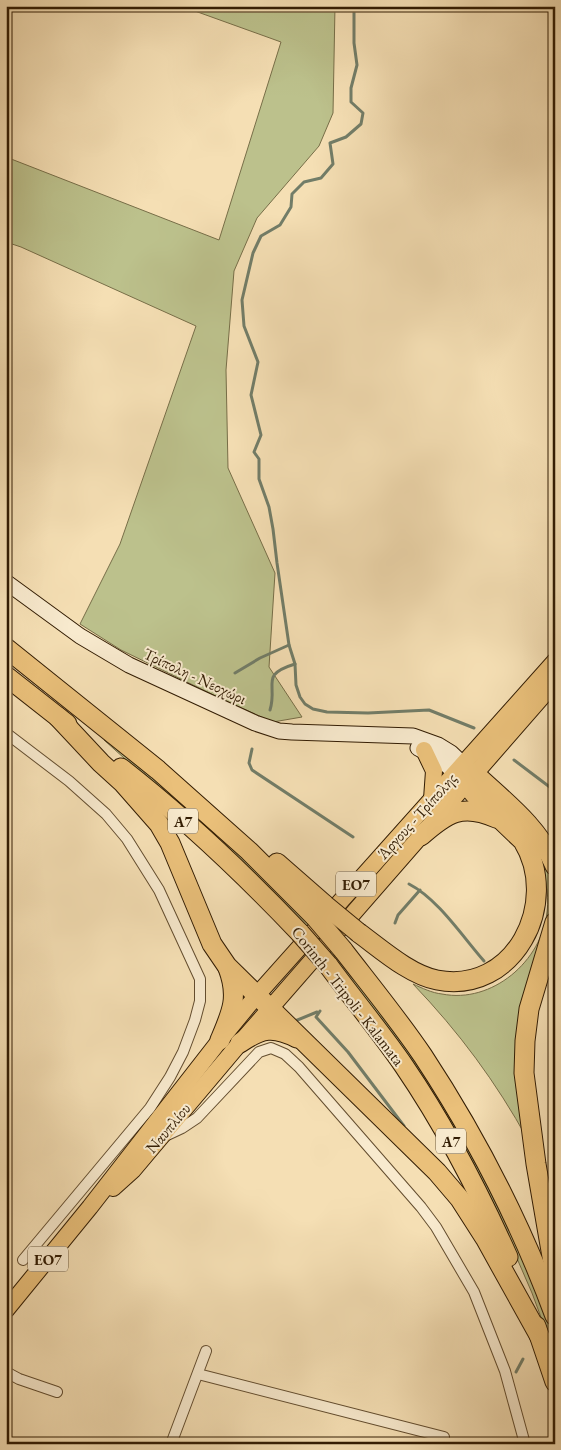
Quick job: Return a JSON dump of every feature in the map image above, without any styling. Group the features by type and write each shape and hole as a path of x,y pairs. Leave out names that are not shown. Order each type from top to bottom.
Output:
{"highway":[{"name":"Corinth - Tripoli - Kalamata","path":"6,648 158,770 265,866 320,911 343,950 422,1055 468,1129 510,1208 555,1316"},
{"name":"Corinth - Tripoli - Kalamata","path":"6,676 145,786 203,837 251,882 300,933 328,966 404,1067 461,1159 490,1216 540,1337 555,1382"},
{"path":"58,717 129,790 159,824 170,843 212,944 227,966 437,1172 460,1199 485,1238 540,1337"},
{"path":"320,911 359,933 410,969 425,977 453,982 470,981 495,972 507,963 534,929 538,918 542,892 538,868 529,849 476,797 465,774"},
{"path":"465,774 517,812 542,840 555,866"},
{"path":"421,836 441,819 456,811 476,810 500,820"},
{"path":"555,922 529,1009 524,1073 536,1164 555,1274"},
{"path":"220,1040 235,998 227,966"},
{"path":"240,1043 261,1031 269,1029 277,1030 302,1041"}],"main road":[{"name":"Τρίπολη - Νεοχώρι","path":"6,582 80,636 128,665 255,723 279,731 413,736 445,749 465,774"},
{"name":"Άργους - Τρίπολης","path":"240,1043 421,836 465,774 555,661"},
{"name":"Άργους - Τρίπολης","path":"220,1040 257,995 432,799 465,774 555,682"},
{"name":"Τρίπολη - Νεοχώρι","path":"392,735 424,750 465,774"},
{"path":"424,750 434,771 432,799"},
{"name":"Ναυπλίου","path":"6,1310 90,1207 220,1040"},
{"name":"Ναυπλίου","path":"90,1207 124,1179 240,1043"}],"street":[{"path":"6,733 69,781 106,814 127,839 159,890 200,979 200,1001 195,1020 183,1052 170,1077 150,1108 24,1260"},
{"path":"159,1139 197,1118 259,1052 271,1048 285,1054 299,1067 421,1207 436,1227 474,1292 505,1371 525,1444"},
{"path":"171,1444 206,1351"},
{"path":"6,1372 19,1379 57,1392"},
{"path":"198,1374 444,1437"}],"green space":[{"path":"181,6 335,6 333,113 319,146 257,218 234,271 226,370 228,468 275,573 269,667 302,717 273,722 121,650 80,624 120,544 196,326 6,242 6,157 219,240 281,42"},
{"path":"104,740 137,763 212,828 309,923 390,1023 427,1078 493,1192 545,1311 555,1339 555,1355 532,1293 489,1194 468,1155 411,1062 134,767"},
{"path":"544,854 554,887 555,918 532,988 528,1140 476,1058 446,1020 413,984 442,994 461,995 479,992 496,985 525,962 536,947 543,930 547,912 547,890 537,856"}],"waterway":[{"path":"354,6 354,43 357,65 351,88 351,102 363,113 361,124 346,137 330,143 333,164 321,178 304,182 292,194 291,207 280,225 261,236 253,253 242,300 244,326 258,362 251,395 261,435 254,452 259,459 259,479 269,507 273,529 289,645 295,664 296,685 300,697 305,704 313,709 327,712 368,713 429,710 474,728"},
{"path":"235,673 260,658 289,645"},
{"path":"270,710 273,677 277,672 295,664"},
{"path":"252,749 249,763 252,770 353,837"},
{"path":"514,760 555,791"},
{"path":"409,884 440,908 484,961"},
{"path":"395,923 398,915 420,890"},
{"path":"320,1011 316,1017 348,1052 404,1126"},
{"path":"295,1021 317,1012"},
{"path":"516,1372 523,1359"}]}
